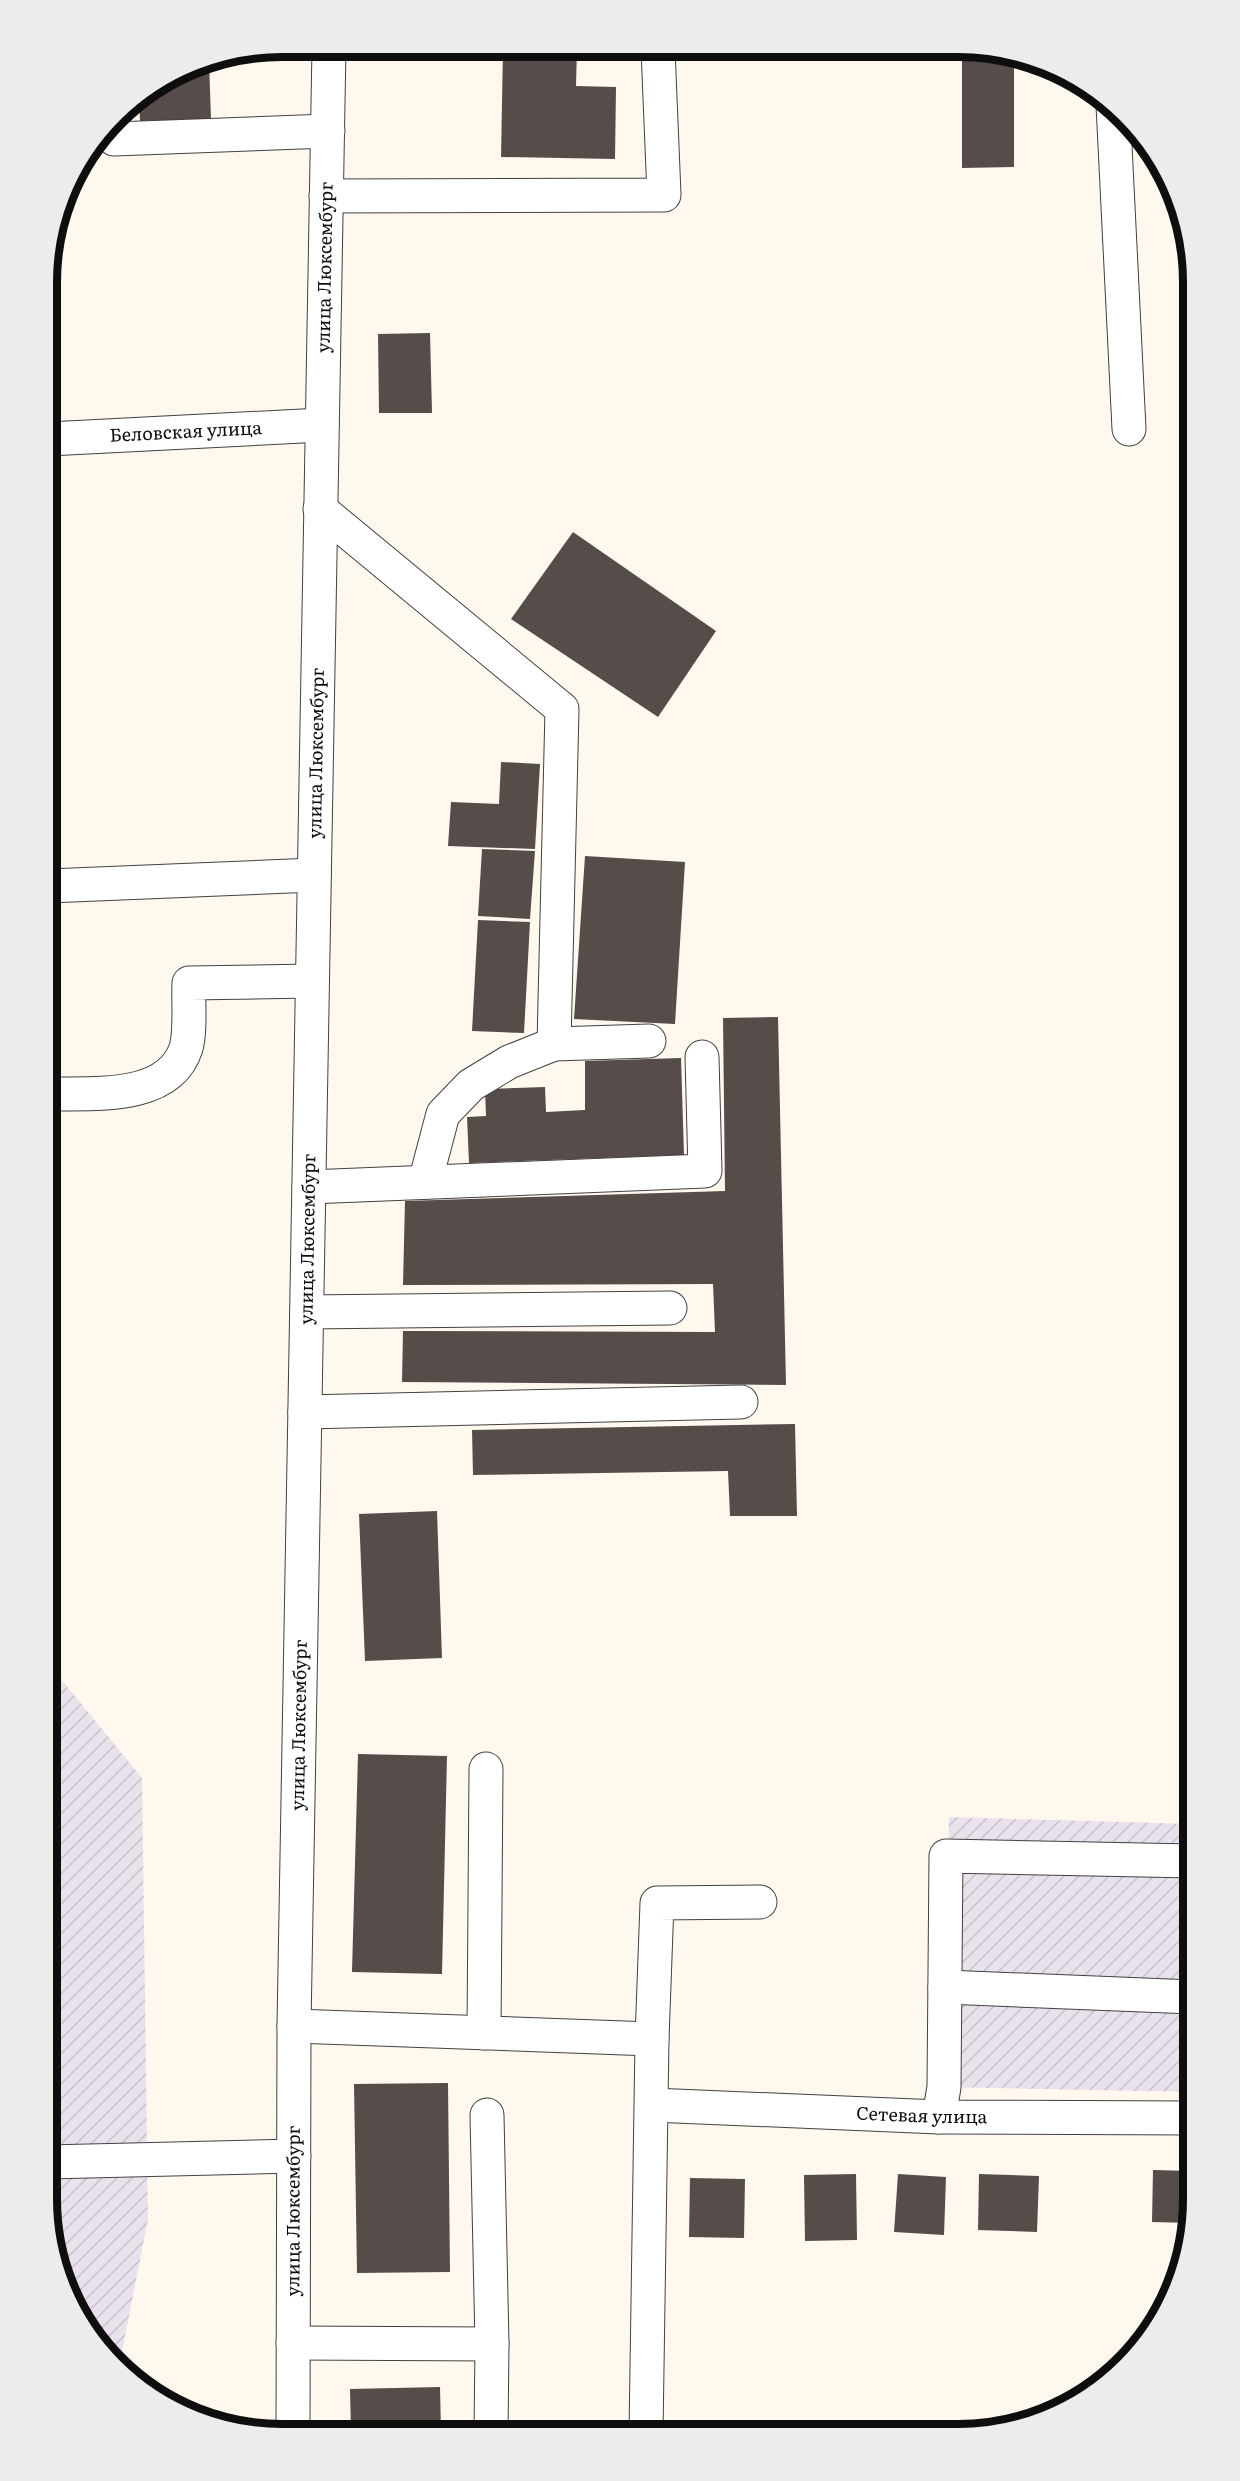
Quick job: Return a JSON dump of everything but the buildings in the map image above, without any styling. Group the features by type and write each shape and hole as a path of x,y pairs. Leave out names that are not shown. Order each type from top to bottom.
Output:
{"street":[{"name":"улица Люксембург","path":"293,2424 294,2026 328,57"},
{"path":"326,196 664,195 658,57"},
{"path":"1114,120 1129,429"},
{"path":"114,133 114,139 328,131"},
{"name":"Беловская улица","path":"57,440 322,425"},
{"path":"320,509 562,709 554,1044"},
{"path":"57,886 314,875"},
{"path":"57,1094 92,1094 130,1090 161,1081 179,1066 187,1045 189,983 312,981"},
{"path":"425,1182 443,1114 471,1085 509,1062 554,1044 649,1041"},
{"path":"309,1187 705,1171 702,1057"},
{"path":"307,1312 670,1308"},
{"path":"305,1412 741,1402"},
{"path":"484,2033 486,1769"},
{"path":"939,2117 944,2086 946,1856 1183,1861"},
{"path":"646,2424 652,2039 657,1903 760,1902"},
{"path":"945,1987 1183,1997"},
{"path":"294,2026 652,2039"},
{"name":"Сетевая улица","path":"652,2105 939,2117 1183,2118"},
{"path":"487,2115 492,2344 491,2424"},
{"path":"57,2162 294,2156"},
{"path":"293,2343 492,2344"}],"shaded area":[{"path":"57,1674 142,1778 148,2219 121,2356 95,2324 74,2285 61,2243 57,2214"},
{"path":"949,1817 1183,1824 1183,2092 944,2087"}]}
